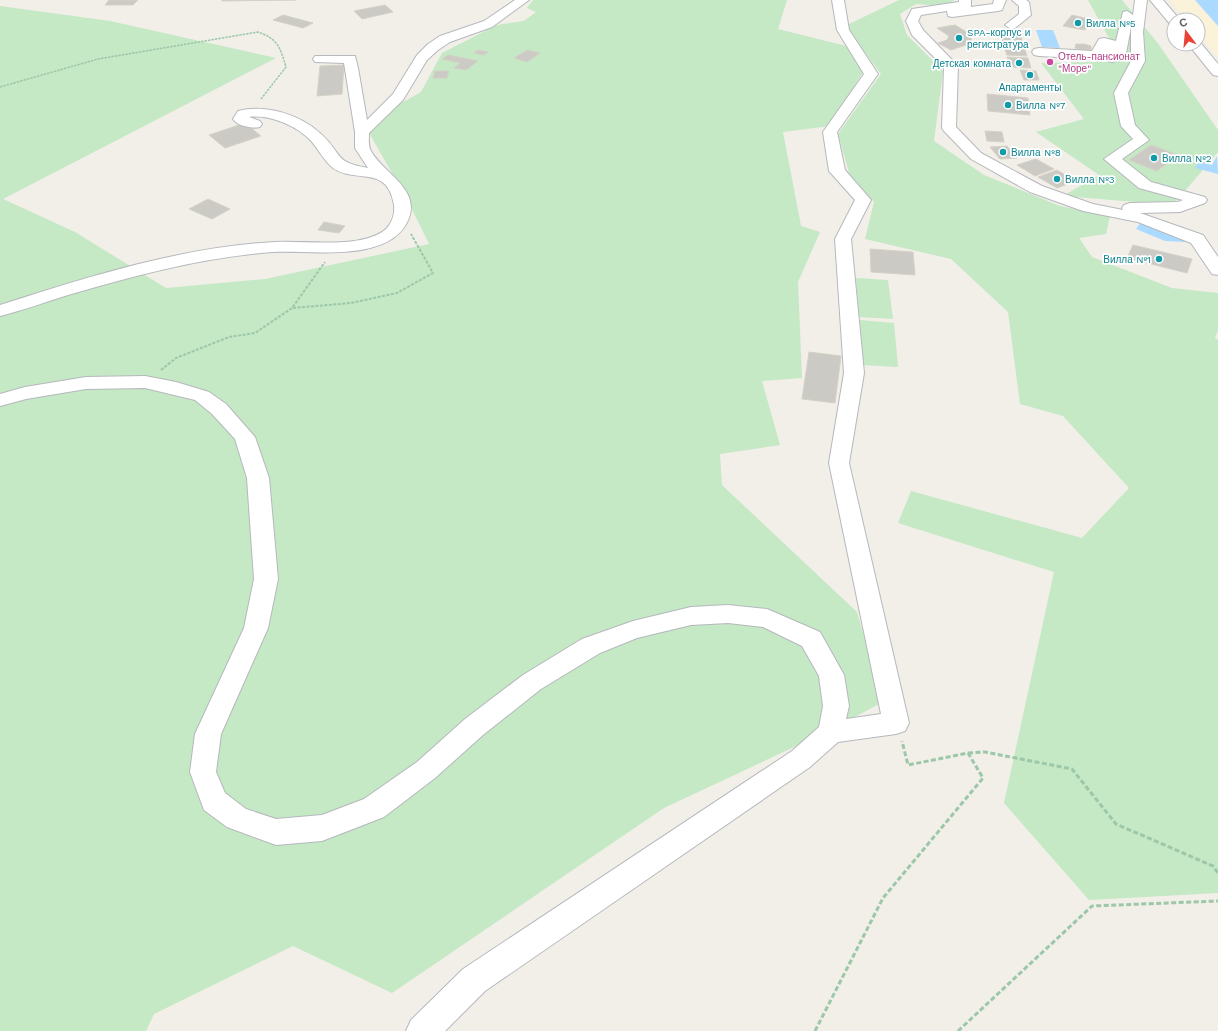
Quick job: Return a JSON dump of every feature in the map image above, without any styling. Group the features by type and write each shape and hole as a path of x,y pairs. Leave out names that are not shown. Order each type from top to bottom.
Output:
{"street":[{"path":"362,132 398,97 422,58 433,47 445,39 488,24 523,0"},
{"path":"422,1031 474,980 795,763 831,732 896,723 839,462 854,373 843,239 863,200 837,171 830,132 871,74 844,30 838,0"},
{"path":"965,0 966,5 916,12 912,21 917,32 951,66 949,128 976,156 1036,189 1089,208 1142,218 1197,239 1218,270"},
{"path":"914,14 938,14 986,10 998,7 1000,0"},
{"path":"1011,25 1025,15 1024,5 1018,0"},
{"path":"1039,52 1096,55 1104,42 1113,44 1110,54 1112,58 1120,56 1130,0"},
{"path":"1089,208 1180,207 1199,200 1145,185 1112,159 1142,140 1128,126 1121,93 1138,61 1137,32 1141,0"},
{"path":"1156,0 1166,12"},
{"path":"1201,52 1218,72"},
{"path":"0,311 58,292 177,262 229,252 274,247 336,247 363,244 383,239 395,230 401,217 402,202 396,187 362,149 362,132 357,110 350,59 320,59"},
{"path":"255,124 240,119 243,114 249,112 264,113 290,121 315,135 341,166 384,175"},
{"path":"0,400 25,393 86,383 145,382 176,388 202,396 219,409 245,437 258,478 266,579 256,628 208,734 203,772 214,801 237,818 276,832 322,828 374,808 426,770 474,727 532,682 591,646 633,630 690,616 728,614 767,618 811,639 830,675 836,706 831,732"}],"path":[{"path":"0,87 98,59 258,32 270,36 279,43 286,67 259,101"},
{"path":"292,308 351,304 397,293 433,273 401,217"},
{"path":"145,382 176,358 229,337 255,333 292,308 336,247"},
{"path":"896,723 908,765 968,753 985,752 1072,769 1116,824 1213,866 1218,873"},
{"path":"816,1031 883,898 982,778 968,753"},
{"path":"958,1031 1092,906 1218,901"}],"green space":[{"path":"533,0 787,0 778,29 846,46 863,72 830,126 783,132 801,226 820,232 798,282 802,378 762,381 780,445 720,454 722,485 857,612 883,702 824,733 664,808 392,993 293,946 154,1014 146,1031 0,1031 0,6 110,21 276,58 3,199 75,232 166,288 265,279 429,244 408,201 364,124 421,92 442,53 497,25 524,21 536,12 527,8"},
{"path":"899,0 955,0 944,6 916,4 900,14 907,35 943,71 934,141 984,175 1060,206 1110,216 1106,234 1079,238 1092,257 1172,288 1218,293 1218,330 1215,338 1218,340 1218,893 1089,900 1004,803 1054,572 898,523 911,491 1082,538 1129,488 1063,416 1020,404 1008,312 951,259 865,239 874,202 850,176 838,134 881,74 845,26"},
{"path":"1088,0 1122,0 1157,42 1218,130 1218,152 1173,205 1063,196 1099,175 1036,132 1084,119 1041,63 1094,62 1116,51"},
{"path":"856,278 888,280 893,319 859,317"},
{"path":"860,320 894,323 898,367 862,365"}],"sand":[{"path":"1170,0 1195,0 1206,12 1180,12"},
{"path":"1206,12 1218,26 1218,58 1206,44"}],"water":[{"path":"1195,0 1218,0 1218,26 1206,12"},
{"path":"1036,30 1053,30 1060,48 1042,47"},
{"path":"1217,156 1218,174 1195,168 1199,162 1212,165"},
{"path":"1141,222 1187,239 1185,242 1165,241 1136,229"}],"building":[{"path":"109,0 138,0 133,5 105,5"},
{"path":"222,0 296,0 222,1"},
{"path":"385,5 393,12 362,19 354,11"},
{"path":"283,15 313,23 303,28 273,20"},
{"name":"Вилла №5","path":"1072,15 1093,20 1085,30 1063,26"},
{"name":"SPA-корпус и регистратура","path":"955,25 970,34 972,43 951,50 938,43 947,40 949,36 937,28"},
{"path":"999,33 1020,34 1027,56 1007,55"},
{"path":"1076,44 1091,46 1091,50 1075,48"},
{"path":"478,50 488,52 484,55 474,53"},
{"path":"527,50 540,53 527,62 514,58"},
{"path":"448,55 478,61 466,70 454,68 460,63 442,59"},
{"name":"Детская комната","path":"1007,57 1028,58 1031,68 1010,67"},
{"path":"344,65 342,94 317,96 320,66"},
{"name":"Апартаменты","path":"1020,70 1036,71 1039,80 1024,80"},
{"path":"435,71 449,71 447,78 433,78"},
{"name":"Вилла №7","path":"987,94 1028,98 1030,115 988,111"},
{"path":"245,123 261,136 225,148 209,135"},
{"path":"985,131 1002,132 1004,142 987,141"},
{"name":"Вилла №2","path":"1151,145 1178,155 1157,171 1129,160"},
{"name":"Вилла №8","path":"1007,146 1017,158 1000,159 990,147"},
{"name":"Вилла №3","path":"1036,159 1054,169 1035,176 1017,165"},
{"name":"Вилла №3","path":"1057,170 1076,181 1057,188 1038,177"},
{"path":"208,199 230,209 212,219 189,209"},
{"path":"324,222 345,226 339,233 318,230"},
{"name":"Вилла №1","path":"1133,245 1192,259 1187,273 1127,258"},
{"path":"870,249 913,252 915,275 871,272"},
{"path":"809,352 841,356 835,403 802,399"}],"place":[{"name":"Вилла №5","path":"1078,23"},
{"name":"SPA-корпус и регистратура","path":"959,38"},
{"name":"Отель-пансионат \"Море\"","path":"1050,62"},
{"name":"Детская комната","path":"1019,63"},
{"name":"Апартаменты","path":"1030,75"},
{"name":"Вилла №7","path":"1008,105"},
{"name":"Вилла №8","path":"1003,152"},
{"name":"Вилла №2","path":"1154,158"},
{"name":"Вилла №3","path":"1057,179"},
{"name":"Вилла №1","path":"1159,259"}]}
